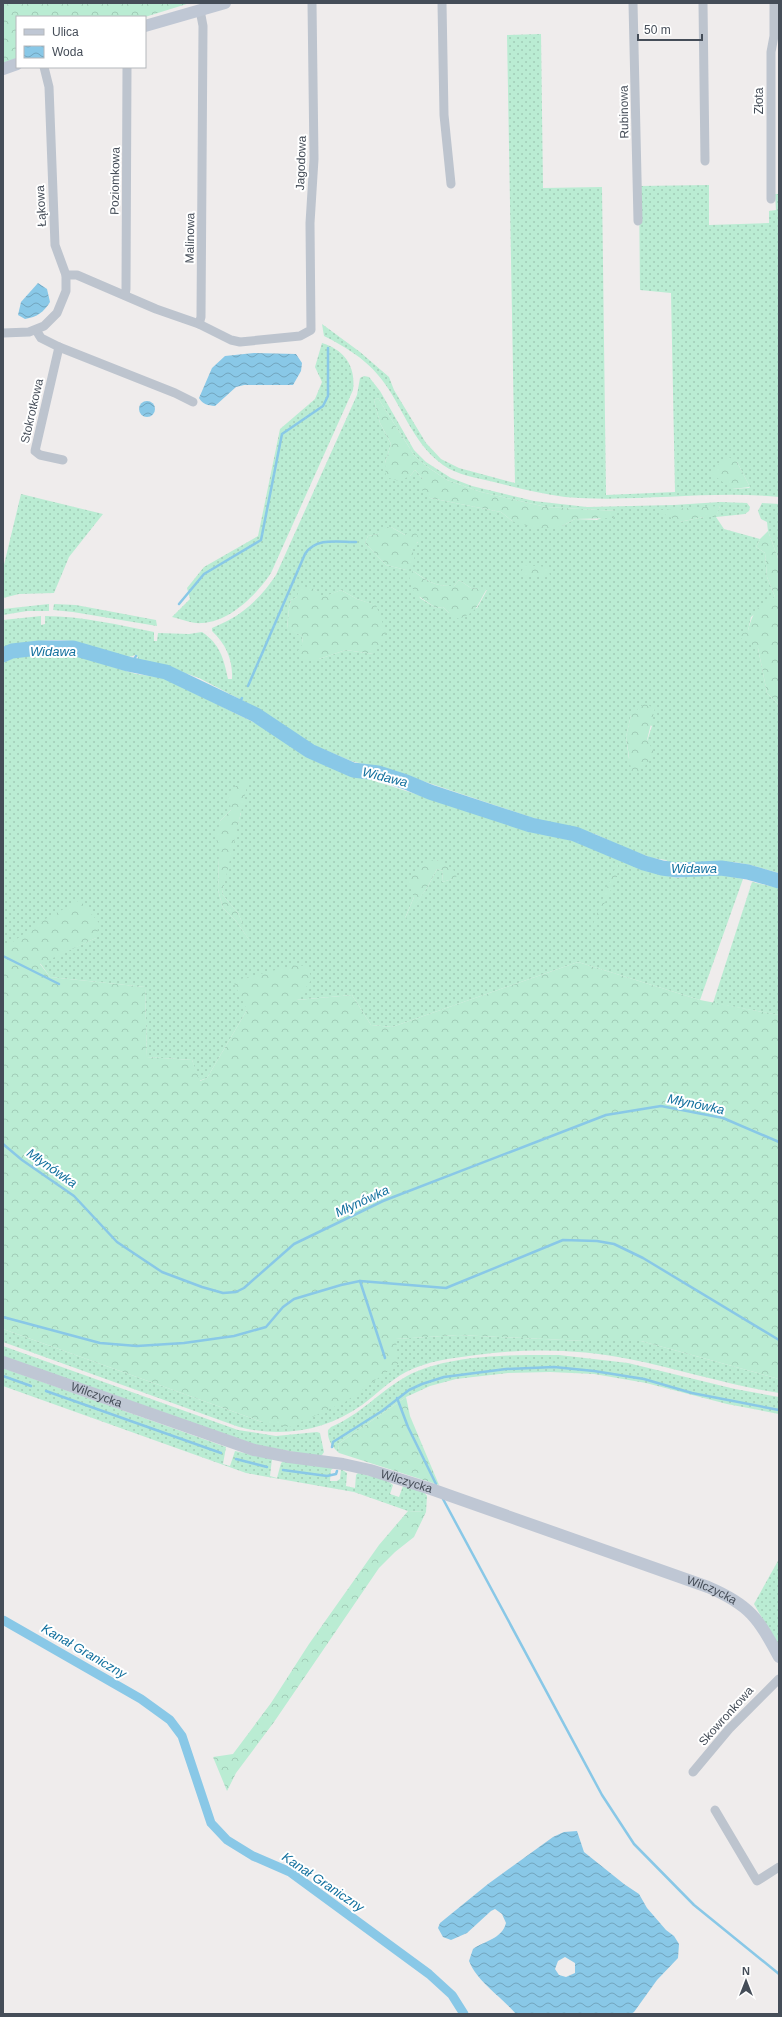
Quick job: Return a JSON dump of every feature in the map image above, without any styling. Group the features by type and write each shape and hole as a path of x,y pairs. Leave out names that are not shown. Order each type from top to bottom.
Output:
{"street":[{"path":"146,26 225,3"},
{"name":"Jagodowa","path":"199,324 231,340 240,342 300,336 311,330 310,223 314,159 312,3"},
{"path":"442,3 444,115 451,184"},
{"name":"Rubinowa","path":"633,3 638,221"},
{"path":"703,3 705,162"},
{"name":"Złota","path":"771,199 771,58 774,36 774,3"},
{"name":"Malinowa","path":"199,324 201,317 203,138 203,26 200,10"},
{"path":"3,69 16,64"},
{"name":"Łąkowa","path":"3,333 22,333 36,330 50,322 57,313 66,291 66,275 55,245 49,92 44,68"},
{"name":"Poziomkowa","path":"125,295 127,68"},
{"path":"66,275 77,275 156,309 199,324"},
{"path":"36,330 41,338 59,347 184,397 193,402"},
{"name":"Stokrotkowa","path":"59,347 35,451 40,455 63,460"},
{"name":"Wilczycka","path":"3,1362 240,1446 276,1455 354,1466 425,1487 708,1587 736,1600 753,1614 762,1626 779,1657"},
{"name":"Skowronkowa","path":"693,1772 728,1729 779,1679"},
{"path":"715,1810 757,1881 779,1867"}],"green space":[{"path":"3,3 190,3 146,17 16,16 16,58 3,63"},
{"path":"541,34 543,188 602,187 606,495 675,492 671,293 640,290 639,186 709,185 709,225 769,223 769,211 776,210 775,194 779,194 779,497 726,495 618,499 565,497 529,491 461,474 443,465 422,445 387,386 378,375 353,353 324,336 322,324 360,352 389,377 394,390 426,443 441,459 459,468 515,483 507,35","holes":["737,462 750,487 732,489"]},
{"path":"322,343 337,350 347,360 353,374 353,390 271,573 258,590 242,606 223,618 198,623 172,617 190,599 187,588 204,567 258,536 280,429 315,399 322,382 315,367"},
{"path":"364,376 369,377 380,391 414,450 426,462 451,478 472,486 534,501 587,507 674,505 720,502 747,503 750,507 749,511 745,514 716,517 724,529 760,539 756,547 765,553 767,577 775,597 751,617 748,631 758,648 767,693 779,705 779,873 734,862 670,863 666,860 652,858 623,847 595,834 545,822 396,772 351,761 304,741 249,704 199,678 168,667 137,660 138,657 135,655 123,657 80,643 61,640 42,641 3,647 3,620 41,616 41,625 45,624 45,616 59,616 100,621 154,632 154,641 157,641 158,633 189,634 202,632 217,647 223,659 228,679 232,679 228,653 221,641 212,631 212,628 236,616 249,606 276,575 357,395 360,378","holes":["378,398 414,455 426,466 447,480 481,492 546,507 616,511 597,520 575,519 562,526 512,521 501,512 430,498 423,479 415,470 410,476 385,463 391,444 380,423 374,400","720,506 716,516 679,522","391,527 418,542 411,550 406,570 386,565 365,543 368,536 378,534","413,571 437,584 454,586 459,580 471,588 487,590 477,608 449,613 443,607 436,608 420,598","314,589 322,598 341,590 357,599 375,605 373,654 346,650 319,659 303,643 302,636 287,628 291,600","631,715 652,726 647,741 629,759 626,737"]},
{"path":"378,398 414,455 426,466 447,480 481,492 546,507 616,511 613,518 575,519 562,526 551,529 535,528 512,521 501,512 430,498 420,488 423,479 415,470 410,476 399,481 386,477 385,463 391,444 380,423 374,400"},
{"path":"727,456 737,462 750,487 732,489 712,474 716,467"},
{"path":"21,494 103,514 69,557 54,593 19,594 3,598 3,569"},
{"path":"762,503 779,504 779,561 768,531 767,522 761,519 758,511"},
{"path":"720,506 716,517 704,517 679,522 657,510"},
{"path":"386,527 391,527 405,535 410,531 415,532 420,539 411,550 415,555 413,564 406,570 386,565 365,543 368,536 378,534"},
{"path":"768,531 779,561 779,705 767,693 758,648 737,636 748,631 757,610 764,603 775,597 767,577 765,553 756,547 760,539"},
{"path":"524,565 547,567 550,575 535,577 520,576"},
{"path":"413,571 427,580 437,584 454,586 459,580 471,588 487,589 474,610 459,619 443,607 436,608 414,593 409,576"},
{"path":"302,586 314,589 323,597 341,590 357,599 376,605 386,632 381,643 373,654 346,650 319,659 302,659 298,651 303,643 302,636 287,629 291,600 297,597 299,589"},
{"path":"49,604 49,611 27,611 3,615 3,609"},
{"path":"54,604 76,605 156,620 157,626 53,610"},
{"path":"61,651 136,674 164,678 263,727 317,762 536,832 586,844 647,871 676,878 717,874 743,879 700,1000 578,962 392,1027 371,1025 352,995 296,1000 247,1010 207,1078 199,1081 192,1060 147,1057 145,987 50,977 40,963 96,938 3,949 3,663 15,657","holes":["231,810 241,813 231,848 222,894 238,913 250,941 236,921 223,908 218,890 220,821","437,860 456,878 442,882 443,871 437,869 427,888 405,918 414,897"]},
{"path":"644,704 655,708 647,740 655,754 645,766 632,776 626,737 631,715"},
{"path":"245,778 248,782 222,894 238,913 252,944 236,921 223,908 218,890 219,849 216,838 220,821 231,810 228,793"},
{"path":"437,860 453,869 457,878 442,882 443,871 437,869 427,888 404,921 414,897 408,881 424,861"},
{"path":"618,863 617,877 587,940 612,875"},
{"path":"752,882 779,888 779,1015 713,1003"},
{"path":"80,900 99,923 96,938 40,964 50,977 145,987 147,1057 192,1060 200,1081 207,1078 247,1010 233,981 295,965 307,966 312,979 297,1000 352,995 371,1025 392,1027 578,962 700,1000 779,1015 779,1379 641,1341 585,1341 458,1335 396,1339 398,1364 345,1402 290,1427 262,1422 3,1329 3,949 40,922"},
{"path":"3,1329 262,1422 395,1339 458,1335 585,1341 641,1341 779,1379 779,1393 741,1386 629,1359 572,1351 514,1351 458,1357 422,1365 406,1372 389,1383 362,1405 334,1421 303,1430 271,1432 239,1427 3,1342"},
{"path":"3,1346 238,1430 276,1436 317,1432 320,1433 324,1452 322,1455 310,1455 257,1445 3,1357"},
{"path":"559,1355 628,1363 735,1389 779,1397 779,1414 727,1404 646,1383 594,1374 550,1372 508,1373 456,1379 430,1386 406,1397 338,1444 339,1453 329,1440 328,1430 331,1427 361,1410 397,1382 423,1369 442,1363 481,1357"},
{"path":"3,1368 226,1447 223,1464 230,1466 235,1451 272,1459 270,1476 277,1478 281,1463 284,1461 334,1468 331,1470 330,1481 337,1481 340,1479 341,1469 347,1473 346,1486 355,1488 356,1475 358,1473 386,1480 393,1485 390,1494 399,1497 403,1486 424,1492 427,1496 426,1512 408,1511 354,1492 246,1473 3,1386"},
{"path":"406,1397 410,1416 439,1485 339,1453 338,1444"},
{"path":"408,1511 426,1512 414,1537 395,1552 379,1568 274,1722 236,1773 227,1791 213,1757 233,1754 271,1703 309,1644 379,1545"},
{"path":"779,1559 779,1647 754,1604"}],"water":[{"path":"38,283 47,289 50,302 40,314 25,319 18,315 21,302"},
{"path":"254,353 296,354 302,363 301,371 293,385 244,385 236,387 215,406 202,402 199,398 212,368 225,356"},
{"path":"147,401 153,403 155,409 153,415 147,417 141,415 139,409 141,403"},
{"path":"577,1831 584,1852 639,1894 647,1908 666,1930 674,1936 679,1944 678,1958 657,1980 631,2014 516,2014 484,1983 473,1969 469,1961 473,1949 501,1933 506,1923 502,1914 495,1909 491,1911 467,1933 451,1940 443,1937 438,1928 440,1923 488,1884 553,1837 564,1832","holes":["565,1957 575,1963 575,1973 566,1977 559,1975 555,1969 558,1961"]}],"waterway":[{"path":"179,604 204,574 261,540 282,434 323,406 328,396 328,348"},
{"path":"248,686 305,554 315,545 321,543 335,541 356,542"},
{"name":"Widawa","path":"3,655 12,651 39,648 73,648 128,664 166,672 256,715 310,751 353,770 378,773 430,792 531,825 575,834 644,863 662,868 677,870 721,868 748,872 779,881"},
{"path":"131,665 136,656"},
{"path":"238,706 242,698"},
{"path":"3,956 59,984"},
{"name":"Młynówka","path":"3,1144 22,1160 74,1196 117,1242 162,1272 223,1293 236,1292 244,1288 294,1244 383,1201 606,1115 661,1106 723,1118 779,1142"},
{"path":"3,1317 100,1343 137,1346 184,1343 234,1336 266,1327 283,1307 294,1299 341,1285 360,1281 446,1288 563,1240 597,1241 614,1244 643,1258 779,1340"},
{"path":"360,1281 385,1358"},
{"path":"332,1447 333,1442 382,1411 409,1390 422,1384 444,1377 506,1369 554,1367 594,1371 644,1379 692,1393 779,1410"},
{"path":"3,1376 31,1386"},
{"path":"46,1391 221,1453"},
{"path":"397,1398 408,1427 436,1484"},
{"path":"236,1459 267,1467"},
{"path":"283,1470 327,1476 336,1474 337,1471"},
{"path":"443,1499 602,1795 634,1844 694,1905 779,1974"},
{"name":"Kanał Graniczny","path":"3,1620 141,1699 170,1720 182,1736 211,1823 227,1840 253,1856 290,1872 429,1974 452,1995 464,2014"}]}
